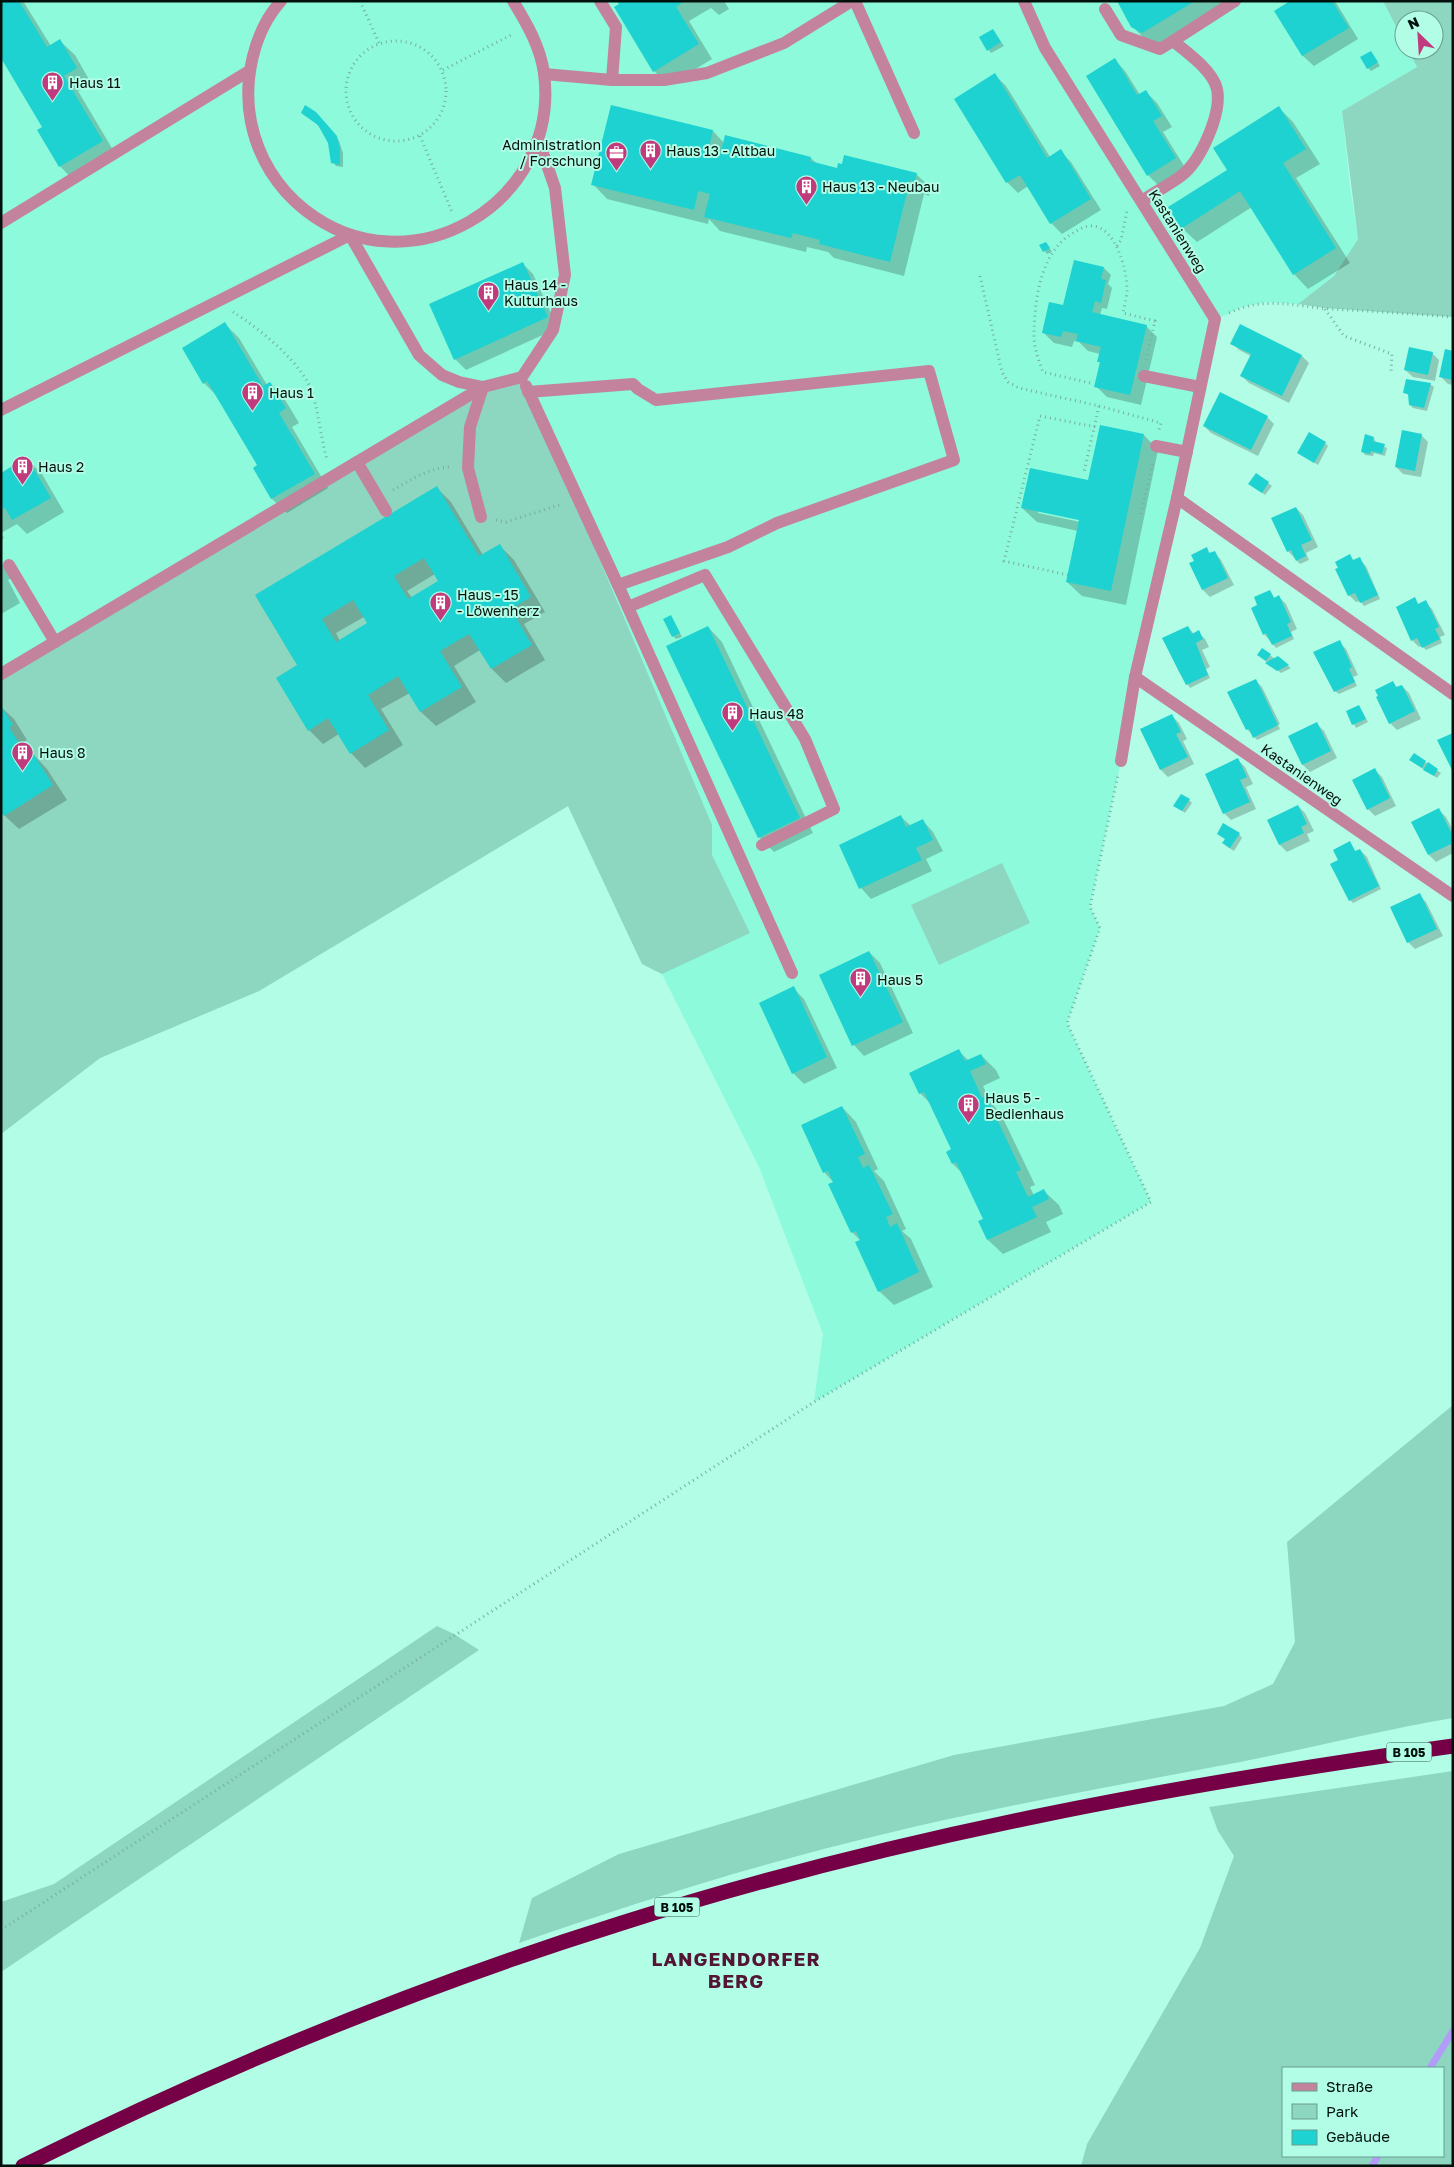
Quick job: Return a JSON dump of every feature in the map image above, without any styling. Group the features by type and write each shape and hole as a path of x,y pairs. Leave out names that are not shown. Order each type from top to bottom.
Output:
{"highway":[{"name":"B 105","path":"23,2166 234,2068 328,2029 514,1959 624,1922 766,1881 906,1846 1055,1813 1365,1758 1453,1746"}],"street":[{"path":"281,1 259,37 249,72 248,106 255,140 270,172 291,199 318,221 350,235 386,242 424,240 459,229 493,207 520,176 538,139 545,107 544,74 538,49 529,26 512,1"},
{"path":"600,1 616,27 612,80"},
{"path":"544,74 612,80 664,80 707,73 784,43 854,1 914,133"},
{"name":"Kastanienweg","path":"1024,1 1045,48 1214,319"},
{"path":"1105,9 1121,35 1160,49 1235,1"},
{"path":"1142,201 1183,175 1205,144 1216,115 1217,88 1200,62 1173,41"},
{"path":"1,223 249,72"},
{"path":"1,674 483,387 522,377 553,330 565,275 555,188 538,139"},
{"path":"1,410 350,235"},
{"path":"350,235 419,355 442,375 459,382 483,387"},
{"path":"1121,761 1135,677 1187,452 1214,319"},
{"path":"528,392 633,384 638,390 656,400 929,371 954,460 777,523 728,548 618,585"},
{"path":"1144,376 1200,387"},
{"path":"522,377 628,607 792,973"},
{"path":"481,517 468,468 470,427 483,387"},
{"path":"1156,446 1187,452"},
{"path":"357,462 386,511"},
{"path":"1176,498 1453,694"},
{"path":"9,565 55,642"},
{"path":"628,607 705,575 805,739 834,809 762,845"},
{"name":"Kastanienweg","path":"1135,677 1453,896"}],"path":[{"path":"360,1 379,43"},
{"path":"442,70 529,26"},
{"path":"393,40 409,42 422,48 434,58 442,70 446,85 446,100 441,114 432,127 420,136 404,141 387,141 372,135 359,125 350,112 346,95 347,79 353,64 364,51 379,43 393,40"},
{"path":"420,136 459,229"},
{"path":"1117,246 1132,185"},
{"path":"1090,383 1043,372 1036,354 1034,333 1042,276 1054,249 1067,236 1082,228 1092,226 1106,232 1117,246 1124,269 1127,291 1123,313 1155,321 1143,370 1144,376"},
{"path":"980,276 1002,372 1008,382 1019,388 1099,406 1161,423 1141,514"},
{"path":"218,302 256,326 304,374 313,394 322,441 332,477"},
{"path":"1214,319 1242,307 1268,302 1453,317"},
{"path":"1325,308 1344,336 1392,354 1391,372"},
{"path":"1084,472 1099,406"},
{"path":"1068,576 1004,560 1040,416 1095,427"},
{"path":"378,498 423,473 444,467 468,468"},
{"path":"481,517 506,522 577,499"},
{"path":"1,1930 814,1402 1151,1202 1067,1024 1100,928 1090,906 1121,761"}],"shaded area":[{"path":"1,1 1383,1 1394,22 1394,60 1413,60 1417,67 1342,111 1358,239 1334,276 1298,304 1268,302 1242,307 1215,320 1090,906 1100,928 1067,1023 1151,1202 814,1402 823,1334 759,1167 662,974 642,964 568,806 259,991 100,1058 1,1134"}],"green space":[{"path":"1383,1 1453,1 1453,317 1325,308 1298,304 1334,276 1358,239 1342,111 1417,67 1413,60 1444,60 1444,10 1394,10 1394,22"},
{"path":"522,377 712,825 712,855 750,933 662,974 642,964 568,806 259,991 100,1058 1,1134 1,674 483,387"},
{"path":"1002,863 1030,923 939,965 911,905"},
{"path":"1453,1405 1453,1718 925,1824 834,1846 698,1884 519,1943 532,1898 619,1854 954,1755 1224,1706 1273,1684 1295,1642 1287,1542"},
{"path":"437,1626 479,1650 1,1972 1,1902 54,1884"},
{"path":"1453,1771 1453,2166 1081,2166 1087,2144 1200,1948 1234,1856 1218,1831 1209,1807"}],"building":[{"name":"Haus 11","path":"1,1 19,1 47,47 60,39 77,68 64,76 103,141 59,167 37,130 42,127 1,58"},
{"path":"617,1 684,1 676,7 699,44 653,72 614,7 619,4"},
{"path":"1117,1 1195,1 1142,33 1131,27"},
{"path":"1290,1 1332,1 1349,28 1302,56 1274,11"},
{"path":"993,29 1001,42 987,51 979,37"},
{"path":"1371,51 1378,62 1367,69 1360,57"},
{"path":"1115,58 1137,95 1146,90 1162,116 1153,121 1176,158 1147,176 1086,76"},
{"path":"995,73 1047,158 1061,149 1091,199 1050,224 1020,175 1006,183 954,99"},
{"path":"305,105 316,112 337,136 340,149 340,165 331,163 328,143 318,125 301,113"},
{"name":"Haus 13 - Neubau","path":"611,105 713,130 708,152 720,155 725,135 811,157 810,161 837,168 838,163 842,164 844,155 917,173 915,182 910,180 890,262 819,244 820,240 793,233 791,238 704,217 710,194 698,191 694,210 591,185"},
{"path":"1279,106 1306,149 1283,163 1336,248 1293,275 1240,191 1181,229 1168,207 1227,170 1213,148"},
{"path":"1046,242 1050,248 1043,252 1039,245"},
{"path":"1074,260 1104,267 1101,279 1106,280 1101,303 1095,301 1092,312 1147,325 1130,395 1094,387 1100,362 1097,362 1101,347 1076,341 1078,334 1063,331 1061,337 1042,333 1049,302 1063,305"},
{"name":"Haus 14 - Kulturhaus","path":"523,262 548,317 454,360 429,304"},
{"name":"Haus 1","path":"225,322 263,386 270,382 286,408 279,413 315,474 271,499 253,468 257,465 207,381 203,384 182,348"},
{"path":"1240,324 1302,355 1282,396 1240,376 1251,354 1230,344"},
{"path":"1409,347 1433,352 1428,375 1404,370"},
{"path":"1445,349 1453,351 1453,380 1439,377"},
{"path":"1406,379 1431,383 1424,408 1409,405 1408,394 1403,393"},
{"path":"1220,392 1268,416 1251,450 1203,426"},
{"path":"1100,425 1144,434 1111,591 1066,582 1079,520 1021,508 1030,468 1088,480"},
{"path":"1402,430 1422,434 1415,471 1395,467"},
{"path":"1309,432 1326,442 1314,463 1297,453"},
{"path":"1365,434 1374,437 1373,441 1385,444 1382,454 1371,451 1370,454 1361,452"},
{"name":"Haus 2","path":"27,457 51,498 12,520 5,508 1,510 1,473"},
{"path":"1256,473 1269,482 1262,493 1248,484"},
{"name":"Haus - 15 - Löwenherz","path":"437,486 479,556 500,544 531,597 511,609 532,645 491,669 469,634 440,651 462,687 420,712 398,676 368,695 389,730 350,754 328,718 308,731 276,678 297,665 255,595","holes":["424,558 438,581 408,599 394,576","353,600 367,623 336,642 322,619"]},
{"path":"1296,507 1312,540 1301,545 1306,556 1296,561 1291,550 1287,552 1271,518"},
{"path":"1207,547 1209,553 1215,551 1228,578 1202,590 1189,563 1194,561 1191,555"},
{"path":"1350,554 1353,560 1360,557 1378,595 1360,603 1355,593 1348,596 1335,569 1338,568 1335,562"},
{"path":"1270,590 1274,598 1279,595 1291,622 1287,624 1292,636 1272,645 1266,633 1263,635 1251,608 1257,605 1254,597"},
{"path":"1415,597 1418,604 1426,600 1439,627 1435,629 1440,639 1422,648 1417,638 1411,641 1396,607"},
{"path":"671,615 680,633 672,637 663,619"},
{"name":"Haus 48","path":"708,626 800,818 758,838 666,646"},
{"path":"1188,626 1192,634 1199,630 1203,639 1196,643 1208,675 1186,685 1162,638"},
{"path":"1340,640 1352,667 1349,669 1355,682 1334,692 1313,652"},
{"path":"1262,648 1271,654 1266,661 1257,655"},
{"path":"1278,656 1289,665 1277,671 1265,663"},
{"path":"1256,679 1278,725 1253,738 1249,729 1246,730 1227,692"},
{"path":"1393,681 1396,687 1402,685 1415,711 1389,724 1376,697 1378,696 1375,690"},
{"path":"1359,705 1366,719 1352,725 1346,711"},
{"name":"Haus 8","path":"1,706 13,725 9,727 27,756 33,753 53,785 4,816 1,812"},
{"path":"1172,714 1181,732 1176,734 1188,757 1160,770 1140,729"},
{"path":"1317,722 1331,751 1302,765 1288,736"},
{"path":"1453,733 1453,772 1437,740"},
{"path":"1414,753 1426,761 1422,768 1409,760"},
{"path":"1238,758 1247,777 1240,780 1250,802 1223,814 1205,774"},
{"path":"1428,762 1438,769 1434,776 1423,770"},
{"path":"1375,768 1390,798 1367,810 1352,780"},
{"path":"1181,794 1190,799 1182,811 1173,806"},
{"path":"1298,805 1307,824 1301,827 1304,833 1279,845 1267,820"},
{"path":"1439,808 1453,836 1453,843 1428,855 1411,822"},
{"path":"901,815 906,827 923,819 933,840 916,848 922,860 859,889 839,845"},
{"path":"1223,823 1240,833 1230,848 1222,843 1225,839 1217,834"},
{"path":"1350,841 1355,851 1360,849 1379,886 1349,901 1330,864 1338,860 1333,850"},
{"path":"1420,893 1437,929 1407,943 1390,907"},
{"name":"Haus 5","path":"869,951 903,1022 852,1046 819,975"},
{"path":"794,986 827,1057 792,1074 759,1003"},
{"name":"Haus 5 - Bedienhaus","path":"959,1049 965,1061 981,1054 986,1064 970,1071 982,1098 986,1096 1021,1170 1016,1172 1028,1197 1044,1189 1049,1199 1032,1207 1037,1217 987,1240 978,1221 983,1219 956,1162 952,1164 946,1152 951,1149 924,1092 919,1094 909,1073"},
{"path":"842,1106 865,1154 858,1157 863,1168 869,1165 893,1214 886,1217 890,1227 897,1223 919,1272 878,1292 855,1242 860,1240 856,1231 851,1233 828,1184 833,1182 828,1171 823,1173 801,1125"}],"waterway":[{"path":"1431,2067 1453,2031"},
{"path":"1372,2166 1377,2157"}],"place":[{"name":"Haus 11","path":"53,101"},
{"name":"Haus 13 - Altbau","path":"650,169"},
{"name":"Administration / Forschung","path":"617,171"},
{"name":"Haus 13 - Neubau","path":"806,205"},
{"name":"Haus 14 - Kulturhaus","path":"488,311"},
{"name":"Haus 1","path":"253,411"},
{"name":"Haus 2","path":"22,485"},
{"name":"Haus - 15 - Löwenherz","path":"441,621"},
{"name":"Haus 48","path":"733,732"},
{"name":"Haus 8","path":"23,771"},
{"name":"Haus 5","path":"861,998"},
{"name":"Haus 5 - Bedienhaus","path":"969,1124"}],"district":[{"name":"LANGENDORFER BERG","path":"736,1969"}]}
